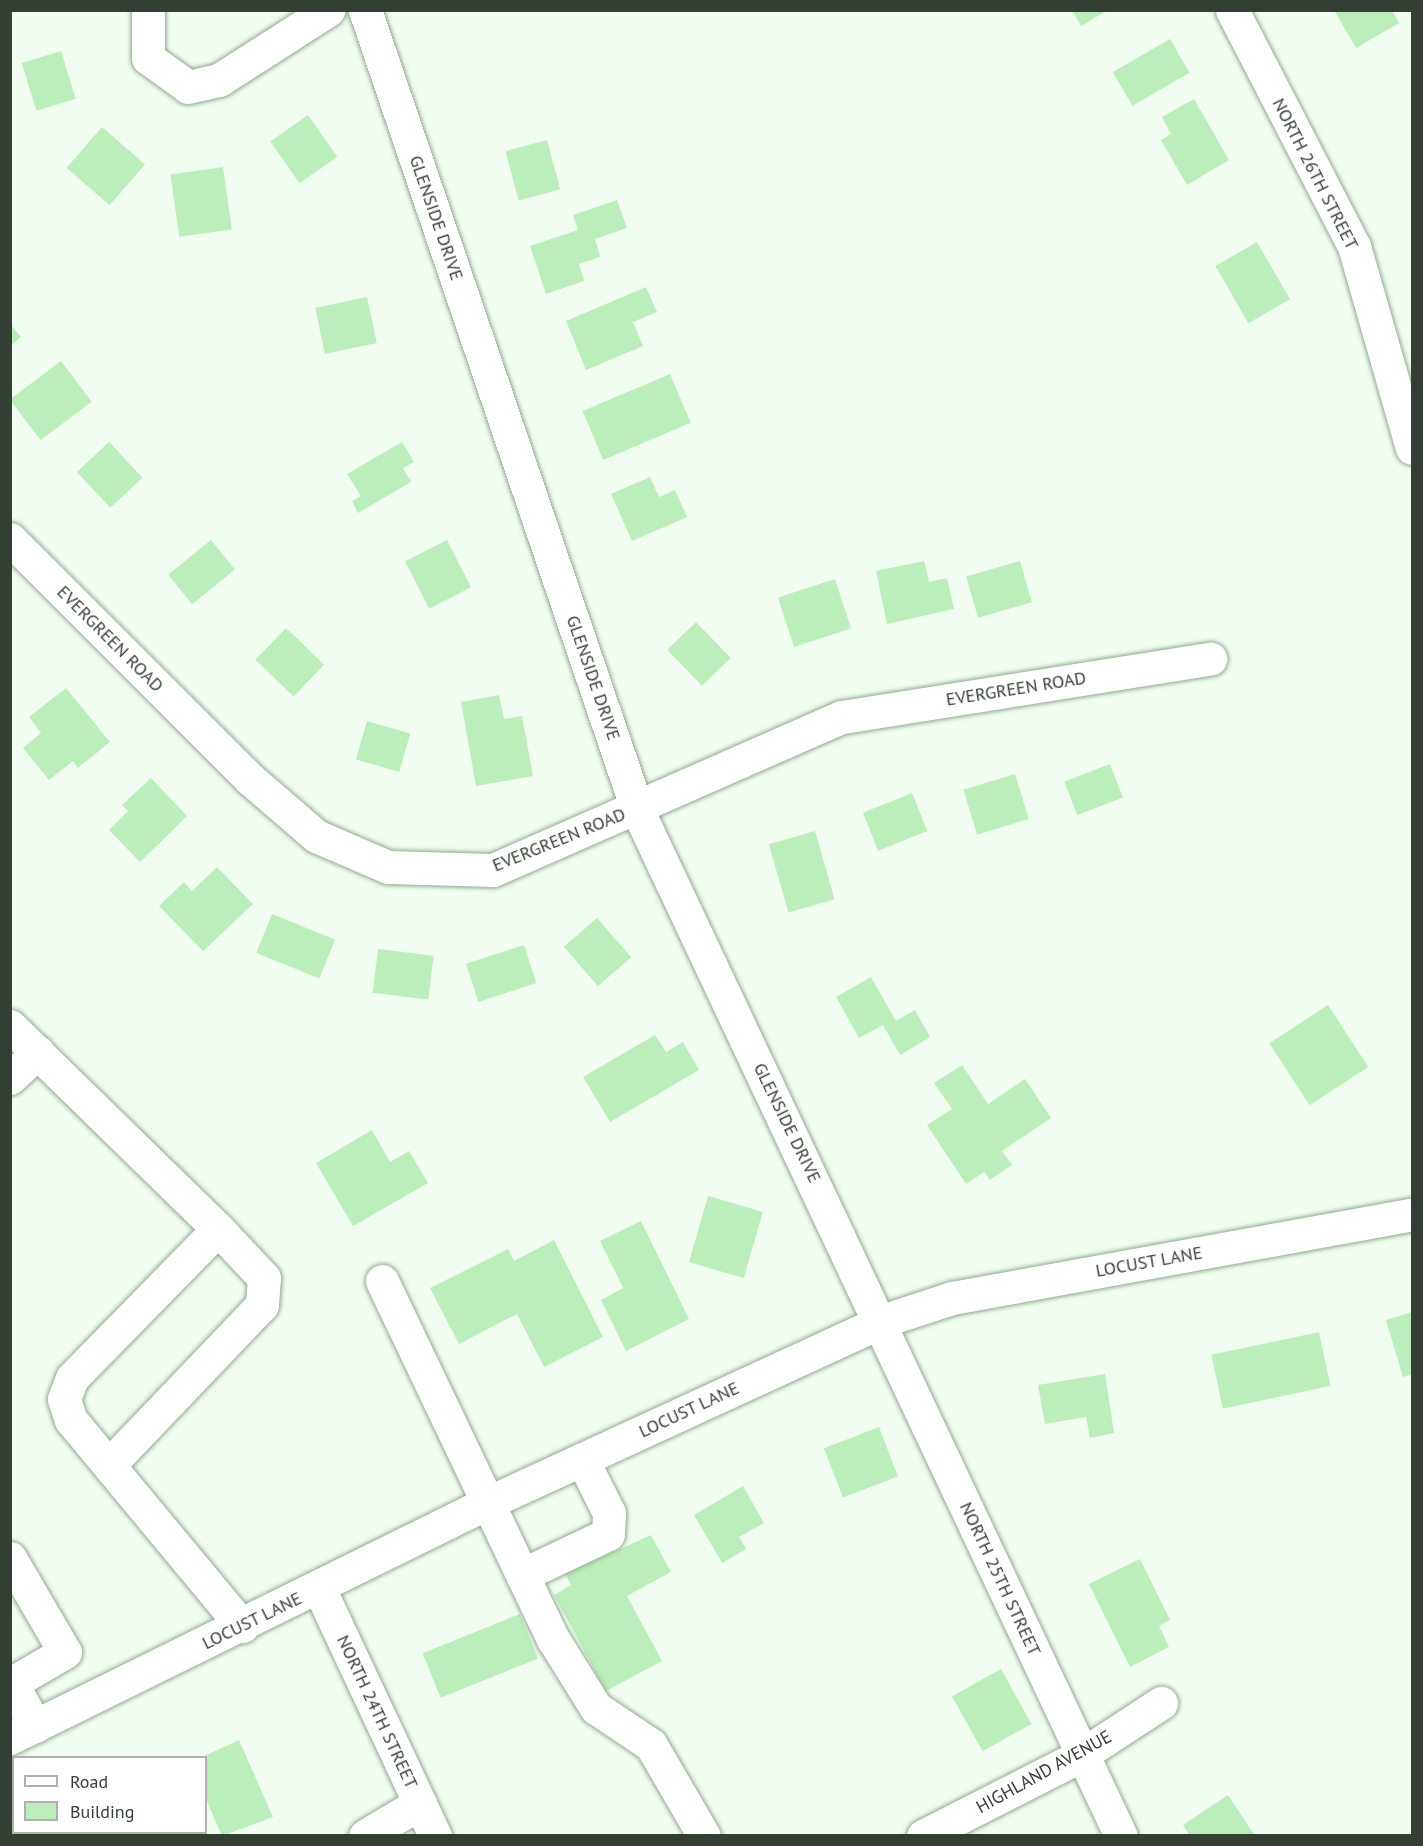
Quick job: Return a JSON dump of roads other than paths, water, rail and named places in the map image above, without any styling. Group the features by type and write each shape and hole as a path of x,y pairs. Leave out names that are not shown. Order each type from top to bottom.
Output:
{"street":[{"path":"148,10 148,58 188,87 219,80 328,10"},
{"name":"GLENSIDE DRIVE","path":"365,10 637,809 882,1321"},
{"name":"NORTH 26TH STREET","path":"1232,10 1354,246 1413,448"},
{"name":"EVERGREEN ROAD","path":"10,538 250,779 316,836 388,867 493,870 637,809 842,717 1210,659"},
{"path":"10,1026 218,1229 264,1278 262,1305 109,1466"},
{"path":"10,1078 38,1052"},
{"name":"LOCUST LANE","path":"23,1732 319,1588 487,1503 882,1321 952,1298 1413,1214"},
{"path":"218,1229 72,1378 64,1399 71,1420 242,1626"},
{"path":"382,1281 553,1639 596,1707 651,1745 704,1836"},
{"name":"NORTH 25TH STREET","path":"882,1321 1080,1756 1121,1836"},
{"path":"522,1575 608,1534 609,1513 582,1459"},
{"path":"10,1558 65,1652 12,1683 23,1732"},
{"name":"NORTH 24TH STREET","path":"319,1588 435,1836"},
{"name":"HIGHLAND AVENUE","path":"923,1836 1080,1756 1161,1702"},
{"path":"365,1836 420,1803"}]}
